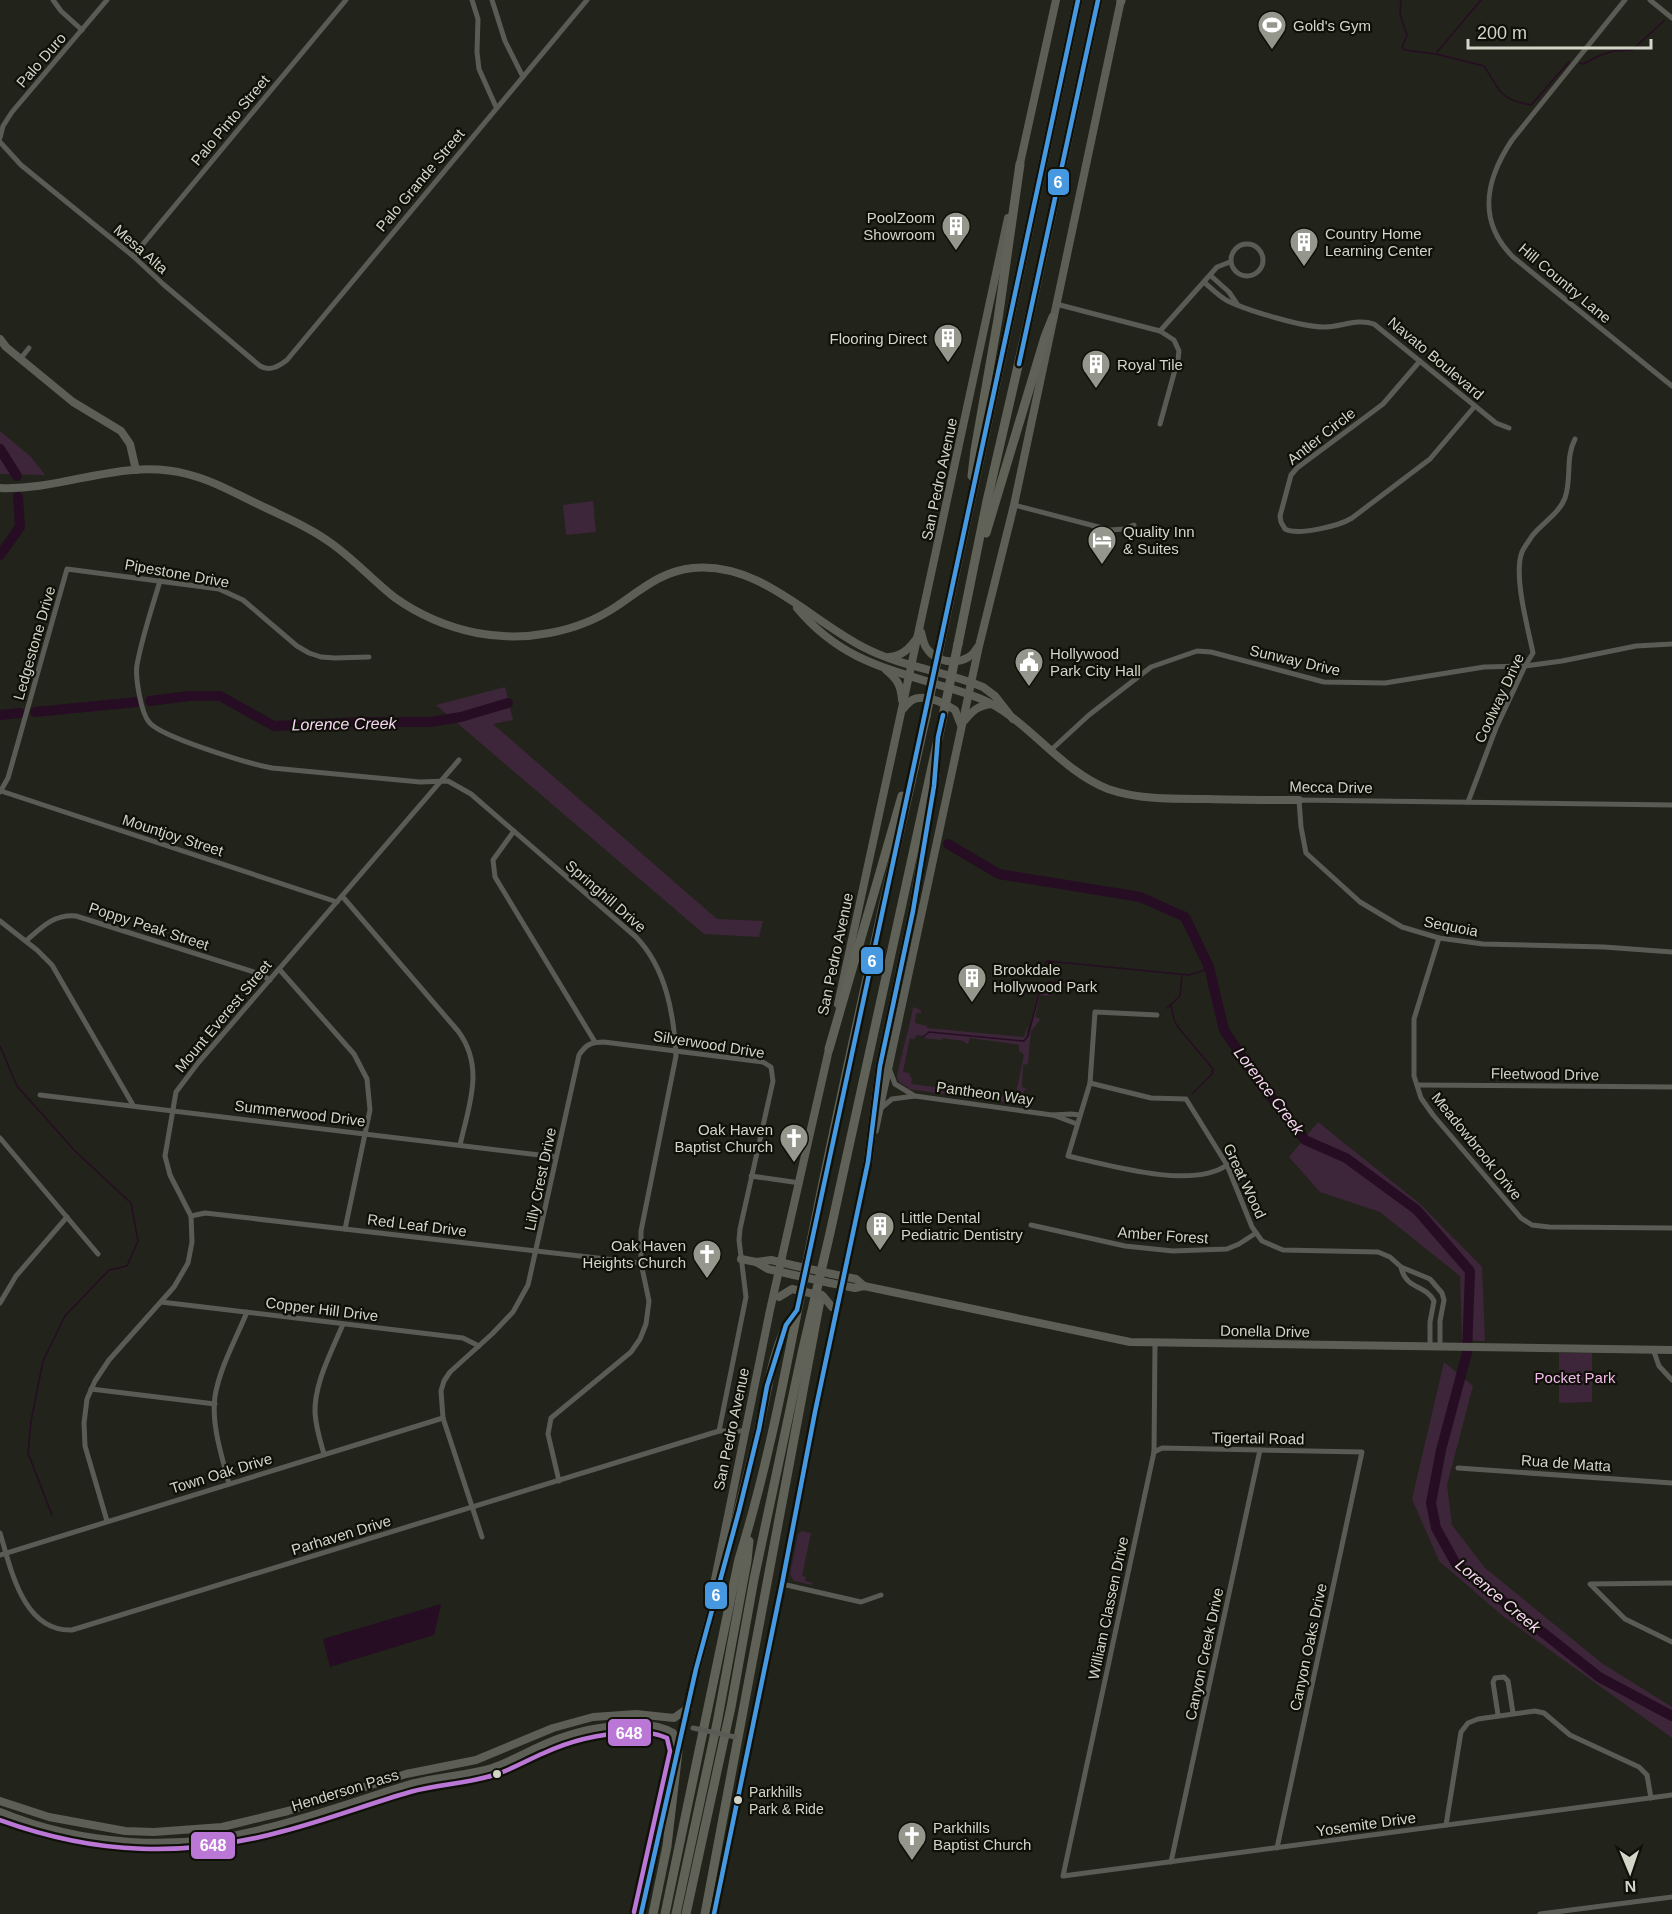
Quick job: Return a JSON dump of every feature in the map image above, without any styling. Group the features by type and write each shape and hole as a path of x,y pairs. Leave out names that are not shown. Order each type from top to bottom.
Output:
{"highway":[{"path":"665,1914 739,1559 751,1521 797,1310 1078,0"},
{"path":"686,1914 731,1707 754,1579 802,1353 1098,0"},
{"path":"968,519 975,450 998,319 1020,164"},
{"path":"976,561 995,507 1045,337 1053,317"},
{"path":"829,1049 926,716"},
{"path":"868,1162 880,1066 913,911 933,796 938,737"},
{"path":"705,1914 818,1318 830,1233"},
{"path":"696,1669 742,1499 767,1386 786,1325 797,1310"},
{"path":"676,1914 717,1723 747,1561 751,1521"},
{"path":"653,1914 667,1846 678,1750"}],"main road":[{"name":"San Pedro Avenue","path":"641,1914 688,1708 770,1310 800,1184 1056,0"},
{"path":"714,1914 843,1276 971,682 1014,506 1121,0"},
{"path":"0,339 76,405 121,431 129,444 136,470"},
{"name":"Mecca Drive","path":"0,488 44,486 98,474 136,470 188,474 227,489 316,532 343,552 394,597 422,614 455,628 508,637 530,636 569,628 592,620 656,578 669,573 693,568 732,571 773,588 850,640 886,657 983,687 995,696 1013,719"},
{"name":"Mecca Drive","path":"793,602 809,622 833,642 862,660 969,694 991,704 1083,776 1108,789 1169,799 1299,800"},
{"path":"920,631 928,651 948,661 966,660 974,653 981,639"},
{"path":"886,657 903,654 920,631"},
{"path":"884,668 897,679 901,687 902,710"},
{"path":"902,710 912,700 919,697 948,705 958,714 962,732"},
{"path":"964,721 973,710 991,704"},
{"name":"Donella Drive","path":"741,1259 756,1262 771,1260 843,1276 856,1280 864,1286"},
{"name":"Donella Drive","path":"756,1262 768,1269 841,1286 855,1288 864,1286 1130,1342 1672,1350"},
{"path":"770,1310 779,1297 792,1289 823,1296 832,1307 833,1326"},
{"name":"Henderson Pass","path":"0,1802 49,1817 125,1831 189,1830 238,1824 413,1772 476,1760 566,1725 593,1717 636,1714 674,1718 688,1708"},
{"path":"566,1725 569,1734"},
{"name":"Henderson Pass","path":"0,1812 47,1827 128,1842 193,1842 240,1834 425,1780 478,1772 495,1767 569,1734 594,1728 614,1725 664,1727 673,1733 678,1750"},
{"path":"341,1794 345,1805"},
{"path":"238,1824 240,1834"},
{"path":"125,1831 128,1842"}],"street":[{"path":"53,0 61,11 82,30"},
{"name":"Palo Duro","path":"0,142 3,126 12,112 107,0"},
{"name":"Palo Pinto Street","path":"133,256 346,0"},
{"path":"472,0 478,19 479,69 496,107"},
{"path":"492,0 501,32 523,77"},
{"name":"Palo Grande Street","path":"268,369 287,360 587,0"},
{"name":"Hill Country Lane","path":"1625,0 1512,140 1498,161 1489,189 1490,214 1500,241 1513,257 1672,386"},
{"path":"1650,0 1672,18"},
{"name":"Mesa Alta","path":"0,142 21,165 133,256 260,366 268,369"},
{"path":"1245,244 1255,246 1263,258 1260,269 1246,277 1235,272 1230,262 1233,251 1245,244"},
{"path":"1160,331 1217,267 1230,262"},
{"path":"1210,275 1229,292 1238,305"},
{"name":"Navato Boulevard","path":"1204,282 1223,298 1238,305 1320,327 1359,321 1374,324 1496,423 1509,428"},
{"path":"1056,304 1160,331 1174,339 1179,351 1160,424"},
{"path":"21,358 29,348"},
{"name":"Antler Circle","path":"1420,361 1383,404 1297,468 1291,475 1280,516 1285,529 1297,532 1339,524 1352,518 1430,459 1475,406"},
{"name":"Coolway Drive","path":"1468,802 1496,729 1533,653 1520,583 1522,552 1532,536 1564,500 1567,490 1569,457 1575,439"},
{"path":"1014,506 1110,530 1124,529 1134,525"},
{"name":"Pipestone Drive","path":"68,569 211,588 236,595 297,646 315,656 369,657"},
{"name":"Ledgestone Drive","path":"1,791 8,778 68,569"},
{"name":"Springhill Drive","path":"160,581 137,668 144,714 154,728 238,759 272,768 420,782 441,780 455,783 636,937 651,955 664,983 674,1029 676,1063 641,1231 641,1263 649,1309 646,1324 631,1352 551,1418 548,1434 560,1481"},
{"name":"Sunway Drive","path":"1051,750 1089,715 1151,667 1197,651 1211,652 1324,682 1347,684 1385,683 1484,667 1562,662 1636,645 1672,644"},
{"name":"Mount Everest Street","path":"107,1521 86,1446 84,1423 87,1399 109,1360 174,1287 188,1263 192,1242 191,1216 173,1182 165,1156 176,1092 459,760"},
{"name":"Mountjoy Street","path":"1,791 337,902"},
{"name":"Mecca Drive","path":"1299,800 1672,805"},
{"name":"Sequoia","path":"1299,800 1306,853 1360,902 1402,927 1439,938 1483,944 1604,947 1672,952"},
{"path":"514,831 493,860 492,869 495,877 595,1042"},
{"path":"342,896 467,1043 474,1065 473,1079 459,1145"},
{"name":"Poppy Peak Street","path":"26,941 51,919 67,915 76,916 270,980"},
{"path":"0,921 52,965 133,1105"},
{"name":"Meadowbrook Drive","path":"1439,938 1413,1019 1414,1076 1421,1098 1433,1115 1521,1218 1532,1225 1562,1228 1672,1228"},
{"path":"279,969 354,1054 368,1079 370,1110 345,1229"},
{"path":"1157,1015 1095,1012 1090,1083 1068,1156 1152,1174 1194,1176 1211,1173 1227,1165"},
{"name":"Silverwood Drive","path":"595,1042 763,1062 771,1067 773,1081 739,1240 746,1297 744,1314 719,1431"},
{"name":"Lilly Crest Drive","path":"482,1537 443,1418 441,1391 450,1372 503,1323 528,1286 579,1054 585,1046 595,1042"},
{"name":"Pantheon Way","path":"889,1068 895,1084 915,1095"},
{"name":"Great Wood","path":"1090,1083 1151,1098 1186,1099 1227,1165 1256,1233 1262,1240 1283,1250 1370,1251 1387,1255 1401,1267 1430,1279 1442,1293 1444,1299 1440,1321 1442,1346"},
{"name":"Fleetwood Drive","path":"1417,1085 1672,1088"},
{"name":"Summerwood Drive","path":"40,1095 556,1157"},
{"name":"Pantheon Way","path":"880,1108 892,1099 915,1095 1052,1115 1080,1115"},
{"name":"Pantheon Way","path":"1052,1115 1077,1124"},
{"path":"0,1138 98,1254"},
{"path":"0,1150 5,1144"},
{"path":"751,1176 800,1184"},
{"name":"Red Leaf Drive","path":"191,1216 205,1214 641,1263"},
{"path":"0,1303 16,1276 67,1217"},
{"name":"Amber Forest","path":"1030,1225 1125,1246 1173,1251 1227,1249 1256,1233"},
{"name":"Great Wood","path":"1401,1267 1409,1283 1428,1293 1434,1301 1430,1322 1430,1346"},
{"name":"Copper Hill Drive","path":"161,1302 463,1338 479,1346"},
{"path":"229,1484 218,1442 215,1404 220,1376 247,1312"},
{"path":"324,1454 316,1421 316,1402 320,1383 343,1324"},
{"name":"William Classen Drive","path":"1063,1876 1154,1452 1155,1343"},
{"path":"1653,1349 1659,1366 1672,1380"},
{"path":"91,1389 215,1404"},
{"name":"Town Oak Drive","path":"3,1554 443,1418"},
{"name":"Parhaven Drive","path":"0,1533 3,1554 21,1593 40,1620 55,1628 72,1630 719,1431 744,1431"},
{"name":"Tigertail Road","path":"1154,1452 1162,1448 1362,1452"},
{"name":"Canyon Creek Drive","path":"1171,1862 1260,1450"},
{"name":"Canyon Oaks Drive","path":"1276,1848 1362,1452"},
{"name":"Rua de Matta","path":"1458,1468 1672,1483"},
{"path":"1672,1583 1590,1584 1625,1619 1672,1642"},
{"path":"782,1584 861,1602 881,1595"},
{"path":"1498,1715 1493,1682 1495,1678 1500,1677 1508,1681 1514,1713"},
{"path":"1446,1825 1461,1732 1468,1723 1498,1715 1535,1711 1544,1713 1570,1735 1639,1767 1647,1775 1651,1798"},
{"path":"684,1725 735,1737"},
{"name":"Yosemite Drive","path":"1063,1876 1672,1795"},
{"path":"1540,1914 1672,1897"}],"green space":[{"path":"0,431 31,457 45,475 0,474"},
{"path":"593,501 596,532 566,535 563,505"},
{"path":"505,687 513,720 493,724 717,919 763,921 759,937 704,934 436,705"},
{"path":"1050,982 1075,984 1075,986 1050,985 1049,996 1040,995 1035,1017 1041,1019 1031,1031 1028,1064 1023,1065 1022,1087 1027,1089 1023,1091 1026,1099 1030,1097 1030,1104 966,1097 963,1094 963,1089 967,1086 969,1086 969,1091 1008,1097 1010,1092 1016,1093 1024,1055 1019,1051 1019,1045 970,1038 968,1044 964,1041 923,1038 926,1035 917,1035 914,1039 910,1038 903,1072 909,1073 912,1079 911,1084 950,1089 951,1084 955,1090 951,1095 908,1089 898,1080 897,1074 913,1007 921,1010 921,1013 916,1013 915,1023 927,1026 927,1028 1024,1037 1028,1025 1026,1038 1022,1041 1024,1041 1028,1037 1039,994"},
{"path":"1318,1122 1420,1204 1482,1267 1485,1341 1462,1340 1460,1276 1380,1212 1320,1192 1289,1157"},
{"name":"Pocket Park","path":"1559,1353 1592,1353 1592,1402 1559,1403"},
{"path":"1444,1362 1473,1386 1447,1485 1452,1525 1485,1568 1603,1664 1672,1707 1672,1738 1504,1617 1439,1561 1412,1499"},
{"path":"802,1531 811,1533 802,1576 806,1577 805,1581 813,1583 812,1585 794,1581 790,1574 798,1534"}],"shaded area":[{"path":"441,1604 434,1635 330,1667 323,1639"}],"waterway":[{"path":"1401,0 1400,14 1407,35 1402,47 1405,50 1436,54 1484,66 1502,93 1520,103 1531,105 1569,62"},
{"path":"1437,52 1481,0"},
{"path":"1580,63 1583,64 1613,51 1632,50 1664,21"},
{"name":"Lorence Creek","path":"0,449 17,476"},
{"name":"Lorence Creek","path":"0,555 20,527 18,497"},
{"name":"Lorence Creek","path":"150,701 189,696 220,696 274,726 430,722 461,717 508,703"},
{"name":"Lorence Creek","path":"35,712 137,702"},
{"name":"Lorence Creek","path":"0,715 20,713"},
{"name":"Lorence Creek","path":"948,844 999,874 1140,897 1185,917 1209,967 1224,1030 1260,1083 1305,1140 1346,1158 1417,1210 1470,1271 1467,1353 1441,1450 1431,1503 1436,1528 1456,1564 1599,1677 1672,1716"},
{"path":"1026,970 1041,970 1047,961 1189,975 1209,967"},
{"path":"1167,1008 1180,996 1182,976"},
{"path":"923,1037 929,1032 1024,1041 1028,1036 1039,994 1048,982 1076,983"},
{"path":"1047,985 1049,994"},
{"path":"1171,1005 1178,1027 1213,1069 1212,1074 1192,1094"},
{"path":"0,1046 17,1086 75,1151 131,1203 138,1241 127,1266 109,1270 65,1316 43,1361 31,1421 28,1453 52,1515"}],"transit line":[{"name":"6","path":"641,1914 696,1669 739,1511 767,1386 786,1325 797,1310 1078,0"},
{"name":"6","path":"1019,364 1098,0"},
{"name":"6","path":"714,1914 868,1162 880,1066 913,911 934,786 938,737 943,715"},
{"name":"648","path":"0,1820 36,1832 106,1846 141,1849 212,1846 284,1831 420,1789 484,1778 584,1739 616,1734 652,1734 667,1738 670,1751 634,1912"}],"place":[{"name":"Gold's Gym","path":"1272,50"},
{"name":"PoolZoom Showroom","path":"956,252"},
{"name":"Country Home Learning Center","path":"1304,268"},
{"name":"Flooring Direct","path":"948,364"},
{"name":"Royal Tile","path":"1096,390"},
{"name":"Quality Inn & Suites","path":"1102,566"},
{"name":"Hollywood Park City Hall","path":"1029,688"},
{"name":"Brookdale Hollywood Park","path":"972,1004"},
{"name":"Oak Haven Baptist Church","path":"794,1164"},
{"name":"Little Dental Pediatric Dentistry","path":"880,1252"},
{"name":"Oak Haven Heights Church","path":"707,1280"},
{"name":"Parkhills Park & Ride","path":"738,1800"},
{"name":"Parkhills Baptist Church","path":"912,1862"}]}
